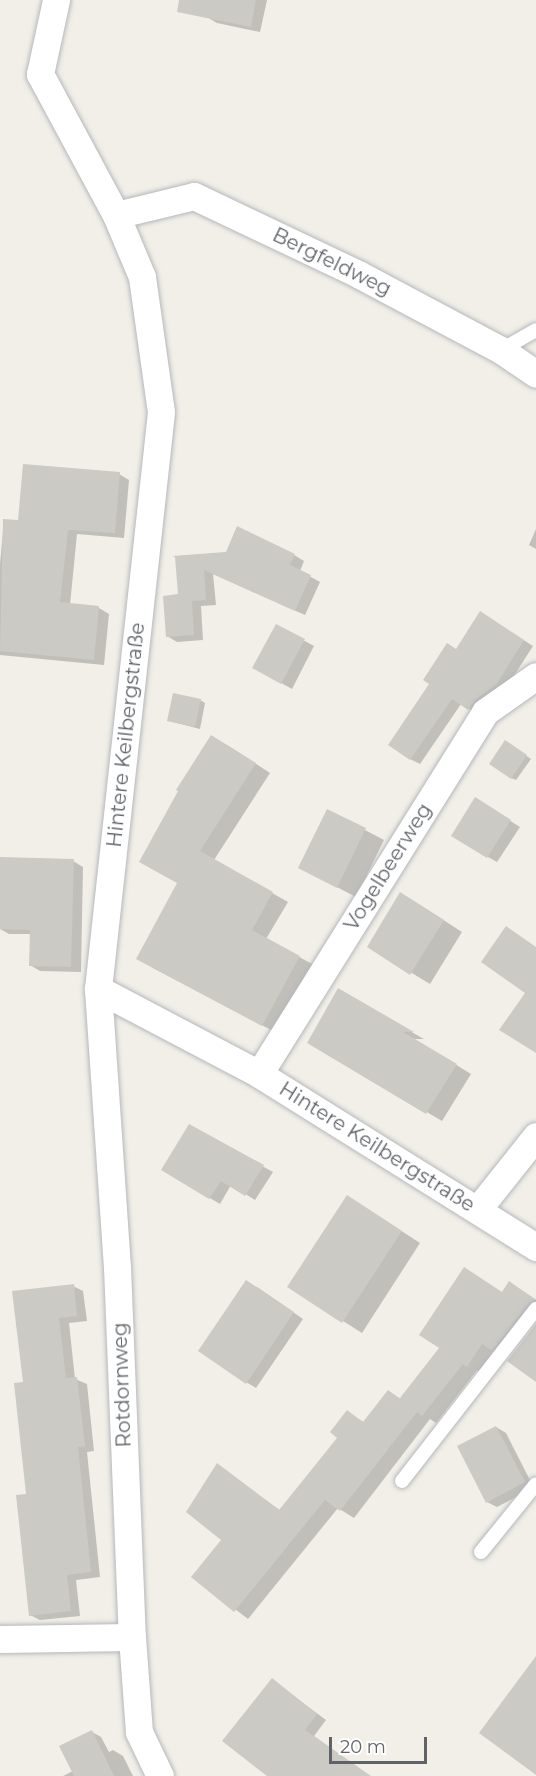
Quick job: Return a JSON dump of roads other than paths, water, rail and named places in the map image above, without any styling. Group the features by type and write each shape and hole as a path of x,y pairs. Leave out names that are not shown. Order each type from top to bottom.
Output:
{"street":[{"name":"Hintere Keilbergstraße","path":"56,0 40,74 116,215 142,276 161,412 98,989 259,1074 536,1247"},
{"name":"Bergfeldweg","path":"116,215 194,196 358,274 501,350 536,374"},
{"name":"Vogelbeerweg","path":"259,1074 485,712 536,676"},
{"name":"Rotdornweg","path":"98,989 117,1267 132,1637 140,1732 160,1776"},
{"path":"478,1209 536,1136"},
{"path":"0,1639 132,1637"}],"lane":[{"path":"501,350 536,330"},
{"path":"402,1481 536,1309"},
{"path":"481,1552 536,1484"}]}
